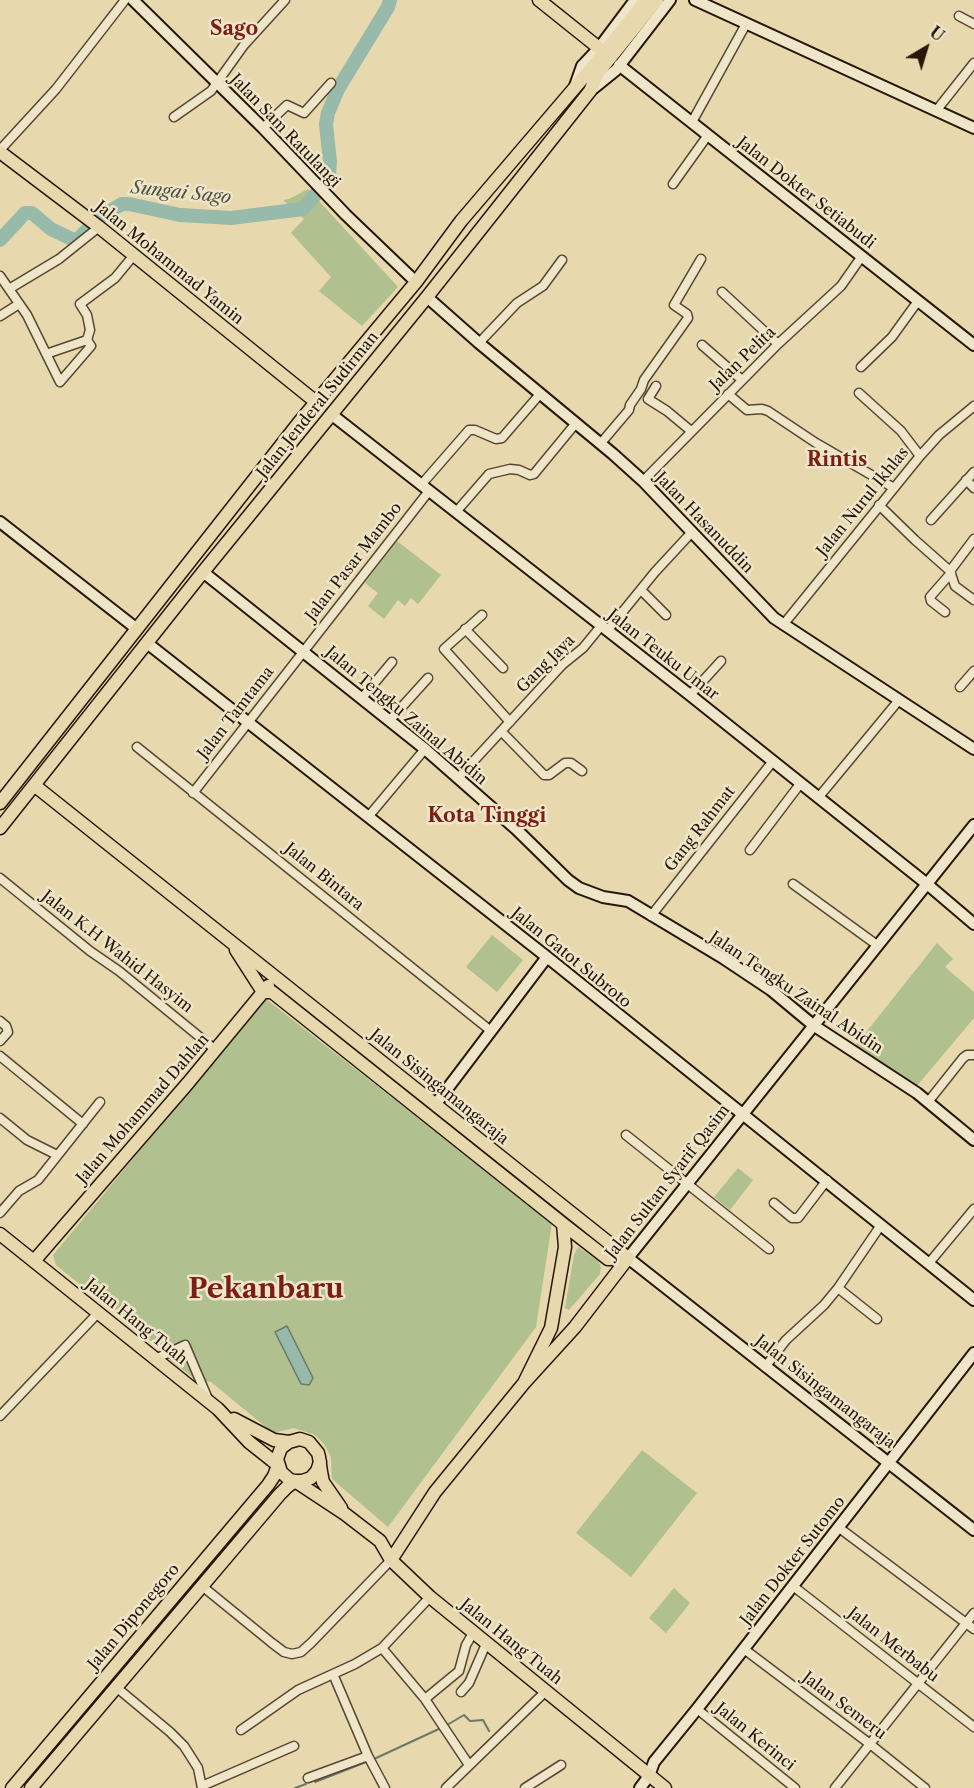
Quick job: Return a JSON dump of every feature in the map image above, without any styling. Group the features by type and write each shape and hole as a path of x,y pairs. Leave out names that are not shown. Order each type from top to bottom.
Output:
{"main road":[{"path":"539,0 599,48"},
{"name":"Jalan Jenderal Sudirman","path":"0,828 590,91 597,68 646,0"},
{"name":"Jalan Jenderal Sudirman","path":"0,803 301,420 416,282 461,221 575,86 597,68 657,0"},
{"name":"Jalan Mohammad Yamin","path":"0,151 319,398 326,407 334,409"},
{"path":"301,420 307,417 313,418 318,426 317,432"},
{"name":"Jalan Sisingamangaraja","path":"34,785 628,1258"},
{"name":"Jalan Sisingamangaraja","path":"230,942 263,992 272,993 608,1259 628,1258"},
{"name":"Jalan Mohammad Dahlan","path":"34,1261 276,977"},
{"path":"435,1105 444,1129"},
{"path":"524,1383 551,1328 565,1247 563,1224"},
{"name":"Jalan Hang Tuah","path":"0,1235 213,1406 249,1442 278,1465"},
{"name":"Jalan Sultan Syarif Qasim","path":"391,1560 435,1492 524,1383 575,1327 628,1258"},
{"name":"Jalan Hang Tuah","path":"213,1406 254,1431 274,1440 289,1442"},
{"path":"300,1440 309,1442 316,1449 320,1462 311,1478 295,1481 285,1476 278,1465 278,1453 289,1442 300,1440"},
{"name":"Jalan Hang Tuah","path":"320,1462 323,1482 345,1514"},
{"name":"Jalan Diponegoro","path":"12,1788 268,1485 278,1465"},
{"name":"Jalan Hang Tuah","path":"295,1481 345,1514 380,1541 391,1560 430,1598 664,1788"},
{"name":"Jalan Diponegoro","path":"31,1788 280,1494 295,1481"}],"street":[{"path":"0,151 56,89 125,0"},
{"name":"Jalan Sam Ratulangi","path":"133,0 416,282"},
{"path":"174,117 203,98 243,47 285,0"},
{"path":"575,86 582,66 599,48 635,0"},
{"path":"590,91 619,65 670,0"},
{"path":"695,0 974,128"},
{"path":"959,16 974,24"},
{"path":"692,122 746,24"},
{"path":"936,111 974,63"},
{"name":"Jalan Dokter Setiabudi","path":"619,65 974,345"},
{"path":"263,128 287,105 291,104 304,112 331,83"},
{"path":"673,184 708,135"},
{"path":"9,289 60,259 94,224"},
{"path":"87,340 89,335 87,315 80,304 115,278 134,255"},
{"name":"Jalan Pelita","path":"643,481 778,344 841,286 862,256"},
{"path":"601,443 629,410 644,380 688,318 687,314 674,305 701,259"},
{"path":"479,343 517,303 540,290 562,260"},
{"path":"0,276 20,304 60,382 91,346 87,340"},
{"path":"722,292 778,344"},
{"name":"Jalan Hasanuddin","path":"427,297 643,481 783,625 974,749"},
{"path":"861,367 892,337 918,300"},
{"path":"0,316 20,304"},
{"path":"46,354 87,340"},
{"path":"702,345 742,380"},
{"path":"656,386 648,399 667,411 690,431"},
{"path":"859,393 901,431 920,456"},
{"name":"Jalan Pasar Mambo","path":"303,651 466,432 475,430 494,438 502,438 540,394"},
{"path":"728,394 747,410 768,411 816,443 894,488"},
{"name":"Jalan Nurul Ikhlas","path":"783,625 920,456 939,435 974,406"},
{"name":"Jalan Teuku Umar","path":"334,409 425,488 690,695 974,924"},
{"path":"456,512 489,474 510,469 530,475 536,472 576,423"},
{"path":"931,520 974,471"},
{"path":"966,480 974,488"},
{"path":"879,505 951,572 955,586 974,600"},
{"path":"0,522 137,629"},
{"name":"Gang Jaya","path":"458,778 562,665 604,629 692,532"},
{"path":"945,612 930,599 974,539"},
{"name":"Jalan Tengku Zainal Abidin","path":"203,572 425,748 516,829 568,880 579,888 603,897 628,901 723,958 771,990 813,1025 928,1102 974,1140"},
{"path":"641,590 666,615"},
{"path":"483,615 446,646 445,650 510,722"},
{"name":"Gang Jaya","path":"465,629 502,668"},
{"name":"Jalan Gatot Subroto","path":"147,643 547,957 974,1300"},
{"name":"Jalan Tamtama","path":"193,793 303,651"},
{"path":"690,695 721,661"},
{"path":"362,698 392,662"},
{"path":"960,687 974,671"},
{"path":"390,720 428,678"},
{"path":"818,798 899,700"},
{"path":"501,731 544,775 549,775 565,763 571,763 582,771"},
{"name":"Jalan Bintara","path":"137,747 491,1031"},
{"path":"368,817 425,748"},
{"name":"Gang Rahmat","path":"651,916 772,761"},
{"path":"750,850 801,784"},
{"name":"Jalan Sultan Syarif Qasim","path":"628,1258 974,825"},
{"name":"Jalan K.H Wahid Hasyim","path":"0,878 172,1014 212,1047 214,1052"},
{"path":"793,884 877,945"},
{"path":"435,1105 547,957"},
{"path":"0,1021 6,1026 8,1032 0,1041"},
{"path":"928,1102 963,1058 974,1054"},
{"path":"0,1056 24,1073 83,1124"},
{"path":"0,1213 19,1191 38,1180 100,1102"},
{"path":"0,1118 27,1140 57,1155"},
{"path":"626,1134 769,1249"},
{"path":"774,1203 792,1218 798,1218 827,1180"},
{"path":"929,1263 974,1209"},
{"path":"765,1366 786,1340 824,1305 838,1288 880,1225"},
{"name":"Jalan Sisingamangaraja","path":"628,1258 974,1530"},
{"path":"838,1288 877,1319"},
{"path":"0,1416 98,1313"},
{"path":"155,1359 185,1345 213,1406"},
{"name":"Jalan Dokter Sutomo","path":"640,1788 650,1776 654,1762 974,1353"},
{"path":"838,1527 970,1626"},
{"path":"202,1586 272,1643 284,1652 292,1654 301,1652 311,1643 391,1560"},
{"name":"Jalan Merbabu","path":"793,1586 974,1727"},
{"path":"241,1730 298,1690 355,1664 382,1648 430,1598"},
{"path":"835,1788 918,1684 970,1626 974,1613"},
{"path":"425,1699 459,1671 466,1645 473,1633"},
{"path":"461,1692 469,1683 486,1644"},
{"path":"382,1648 425,1699 469,1765"},
{"name":"Jalan Semeru","path":"744,1649 925,1788"},
{"path":"333,1674 368,1756 385,1788"},
{"path":"116,1687 184,1746 198,1768 202,1787 294,1746"},
{"path":"446,1788 545,1692"},
{"name":"Jalan Kerinci","path":"697,1709 795,1788"},
{"path":"308,1778 368,1756"},
{"path":"525,1788 561,1765"}],"green space":[{"path":"308,189 398,287 362,326 319,291 331,277 291,233 304,219 283,200"},
{"path":"397,541 441,575 418,604 411,598 405,606 398,600 384,619 368,606 378,593 365,583"},
{"path":"492,935 523,960 497,992 466,967"},
{"path":"937,943 953,959 945,967 974,992 974,1018 916,1087 856,1045"},
{"path":"266,999 552,1223 536,1327 388,1527 332,1479 331,1457 324,1444 315,1435 294,1428 273,1433 211,1382 196,1380 169,1359 163,1351 56,1265 53,1255"},
{"path":"738,1168 753,1180 730,1210 714,1197"},
{"path":"578,1247 598,1261 601,1267 600,1274 569,1310 565,1308 574,1255"},
{"path":"642,1450 697,1493 631,1577 576,1533"},
{"path":"674,1588 690,1603 666,1633 649,1618"}],"shaded area":[{"path":"287,1326 313,1378 309,1385 301,1384 275,1332"}],"waterway":[{"name":"Sungai Sago","path":"0,240 25,213 32,213 51,229 76,241 100,217 122,204 180,215 231,218 303,209 323,186 329,175 326,124 328,113 338,89 388,7 390,0"},
{"path":"447,1725 464,1715 470,1721 483,1720 489,1731"},
{"path":"374,1759 441,1728"},
{"path":"315,1782 366,1762"},
{"path":"295,1788 306,1784"}],"district":[{"name":"Sago","path":"234,29"},
{"name":"Rintis","path":"837,460"},
{"name":"Kota Tinggi","path":"487,816"},
{"name":"Pekanbaru","path":"266,1290"}]}
